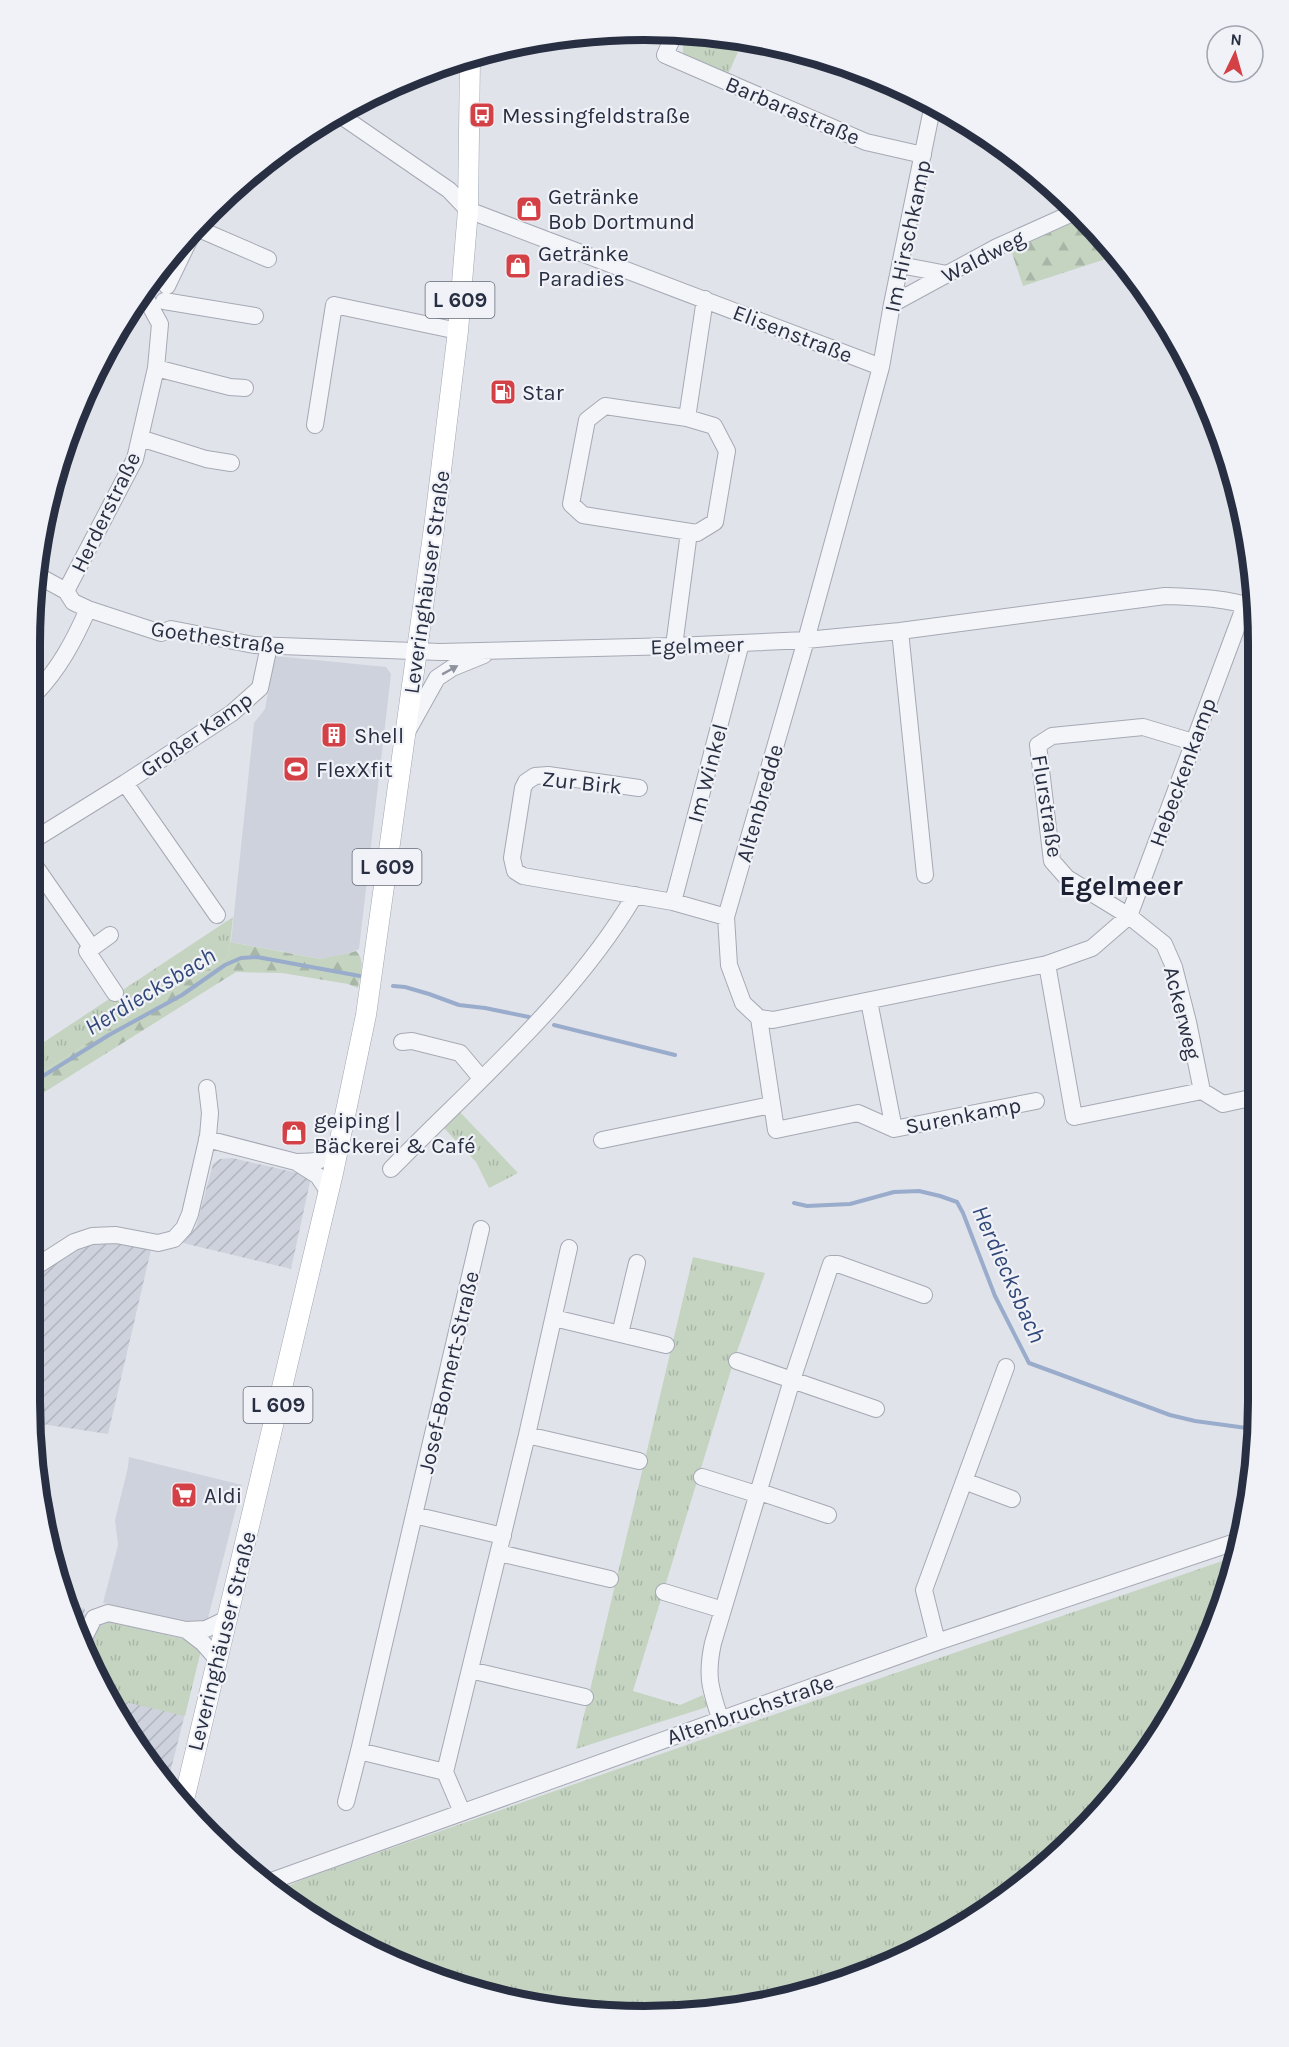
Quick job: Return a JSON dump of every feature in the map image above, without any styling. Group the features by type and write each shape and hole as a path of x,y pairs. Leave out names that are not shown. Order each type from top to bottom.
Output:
{"main road":[{"name":"Leveringhäuser Straße","path":"185,1795 341,1136 366,1015 434,528 458,331 468,210 470,67"}],"street":[{"name":"Barbarastraße","path":"671,41 665,55 866,142 923,155"},
{"name":"Im Hirschkamp","path":"881,367 931,113"},
{"path":"346,119 449,190 468,210"},
{"name":"Elisenstraße","path":"468,210 881,367"},
{"name":"Waldweg","path":"892,304 997,247 1070,215"},
{"path":"203,232 268,259"},
{"path":"183,255 166,293 255,316"},
{"path":"900,265 946,274"},
{"name":"Elisenstraße","path":"687,418 705,299"},
{"name":"Herderstraße","path":"66,591 135,459 156,368 160,324 147,301"},
{"path":"315,425 334,305 458,331"},
{"name":"Altenbredde","path":"726,917 806,640 881,367"},
{"path":"156,368 230,387 245,388"},
{"path":"605,406 687,418 714,426 727,451 715,522 697,533 689,532 583,514 572,504 587,420 605,406"},
{"path":"140,438 206,459 231,463"},
{"path":"674,646 689,532"},
{"name":"Goethestraße","path":"45,579 66,591 73,602 88,609 161,633 171,629 231,642 269,646 416,650"},
{"name":"Egelmeer","path":"416,650 494,652 806,640 900,631 1165,596 1193,597 1247,606"},
{"path":"40,689 71,646 88,609"},
{"name":"Hebeckenkamp","path":"759,1018 773,1020 1047,964 1092,948 1129,916 1193,742 1247,616"},
{"path":"900,631 925,874"},
{"name":"Im Winkel","path":"673,902 741,643"},
{"name":"Großer Kamp","path":"40,836 232,713 260,688 269,646"},
{"name":"Egelmeer","path":"405,734 437,678 452,668 494,652"},
{"name":"Flurstraße","path":"1129,916 1067,878 1053,861 1038,745 1052,736 1143,727 1193,742"},
{"name":"Zur Birk","path":"635,895 523,876 515,872 512,858 523,788 525,783 535,776 548,775 639,788"},
{"name":"Großer Kamp","path":"125,783 217,915"},
{"path":"40,873 92,948"},
{"path":"391,1169 534,1027 616,928 635,895 673,902 726,917 729,965 743,1002 759,1018"},
{"name":"Ackerweg","path":"1129,916 1164,944 1174,968 1188,1022 1202,1091"},
{"path":"110,935 87,951 115,993"},
{"name":"Ackerweg","path":"1047,964 1074,1117 1202,1091 1223,1104 1248,1099"},
{"path":"869,1001 894,1129"},
{"name":"Surenkamp","path":"759,1018 776,1130 858,1113 894,1129 1036,1101"},
{"path":"402,1042 412,1041 460,1053 481,1078"},
{"path":"40,1263 74,1242 92,1236 116,1235 158,1243 174,1239 184,1228 190,1214 207,1139 210,1113 207,1088"},
{"path":"602,1140 771,1105"},
{"path":"207,1139 296,1162 320,1161 331,1155 341,1136"},
{"path":"296,1162 318,1176 328,1191"},
{"name":"Josef-Bomert-Straße","path":"346,1802 481,1229"},
{"path":"462,1812 445,1772 569,1248"},
{"path":"620,1334 637,1263"},
{"path":"720,1718 708,1677 709,1661 757,1492 831,1264 838,1264 924,1295"},
{"path":"554,1318 666,1345"},
{"path":"737,1361 876,1409"},
{"path":"937,1642 924,1590 1006,1368"},
{"path":"526,1435 639,1461"},
{"path":"702,1477 828,1515"},
{"path":"964,1480 1012,1499"},
{"path":"414,1515 502,1536"},
{"name":"Altenbruchstraße","path":"274,1880 720,1718 1232,1543"},
{"path":"498,1553 610,1579"},
{"path":"664,1592 723,1610"},
{"path":"86,1633 94,1618 108,1613 186,1630 206,1629 227,1619"},
{"path":"186,1630 203,1642 217,1659"},
{"path":"470,1670 585,1697"},
{"path":"359,1751 445,1772"}],"shaded area":[{"path":"275,656 386,667 391,674 359,949 321,959 231,942 254,723 265,709"},
{"path":"232,1158 298,1173 308,1178 310,1182 291,1269 183,1243 196,1227 213,1164 220,1159"},
{"path":"154,1237 108,1434 41,1424 40,1256 57,1245"},
{"path":"129,1457 242,1485 207,1622 187,1623 103,1603 118,1545 115,1520"},
{"path":"76,1607 85,1609 84,1614 187,1640 201,1650 169,1775 121,1704 86,1634"}],"green space":[{"path":"685,42 740,49 727,76 685,57 683,48"},
{"path":"1076,221 1109,258 1023,286 1011,250"},
{"path":"233,917 229,954 225,960 162,995 40,1074 40,1045"},
{"path":"230,942 320,959 356,951 362,963 358,988 348,984 282,973 236,972 40,1095 40,1074 162,995 225,960 229,954"},
{"path":"459,1111 518,1173 489,1188 476,1162 443,1127"},
{"path":"693,1257 765,1273 735,1357 633,1691 680,1705 703,1695 707,1707 576,1749"},
{"path":"1228,1559 1203,1634 1168,1705 1124,1770 1072,1830 1043,1857 980,1905 912,1944 876,1961 839,1974 762,1995 684,2005 605,2005 527,1995 488,1986 413,1961 342,1926 285,1887 735,1728"},
{"path":"109,1622 187,1640 201,1650 185,1716 119,1701 92,1648 98,1628"}],"waterway":[{"name":"Herdiecksbach","path":"40,1078 109,1035 182,995 225,965 241,958 257,957 360,976"},
{"name":"Herdiecksbach","path":"393,986 405,987 459,1005 529,1017"},
{"name":"Herdiecksbach","path":"554,1025 675,1055"},
{"name":"Herdiecksbach","path":"794,1203 807,1206 850,1204 894,1192 919,1191 957,1202 995,1296 1029,1363 1170,1415 1247,1428"}],"place":[{"name":"Messingfeldstraße","path":"482,115"},
{"name":"Getränke Bob Dortmund","path":"529,209"},
{"name":"Getränke Paradies","path":"518,266"},
{"name":"Star","path":"503,392"},
{"name":"Shell","path":"334,735"},
{"name":"FlexXfit","path":"296,769"},
{"name":"geiping | Bäckerei & Café","path":"294,1133"},
{"name":"Aldi","path":"184,1495"}],"district":[{"name":"Egelmeer","path":"1121,885"}]}
